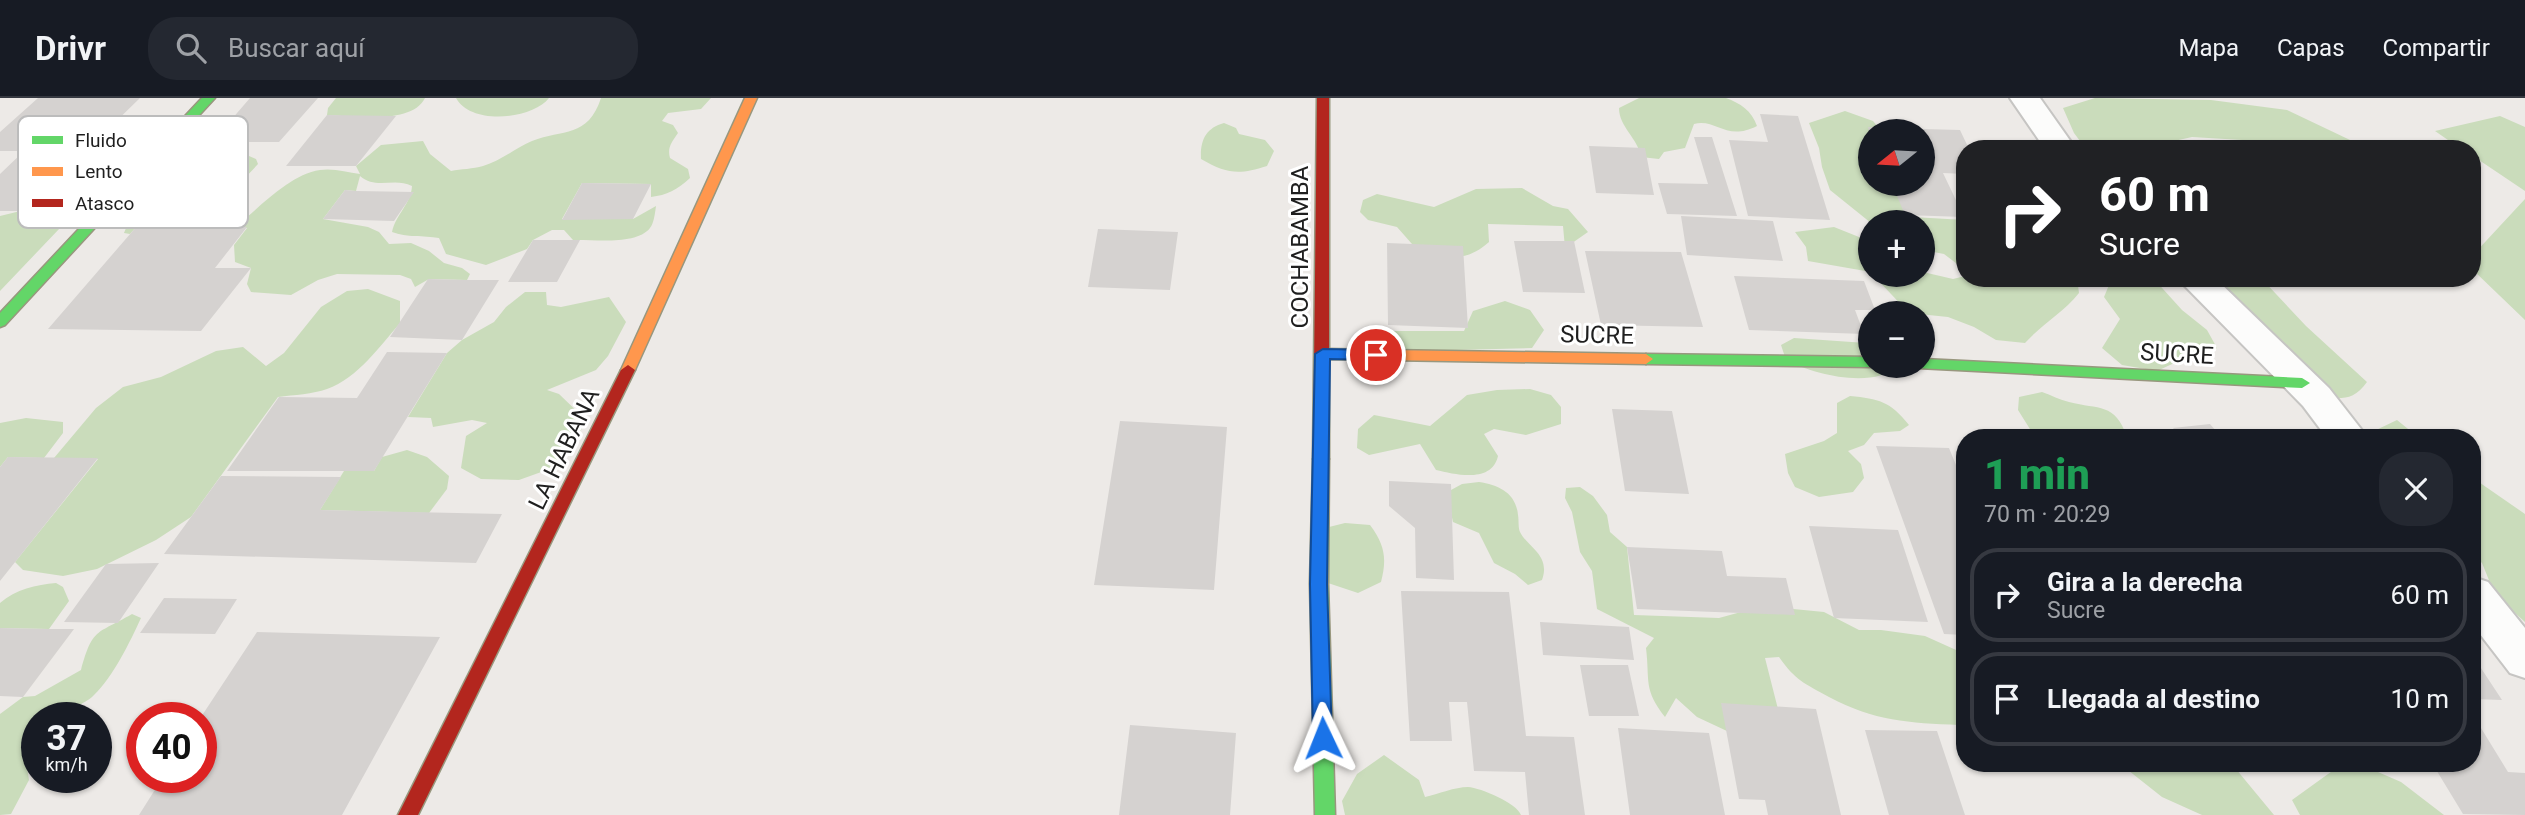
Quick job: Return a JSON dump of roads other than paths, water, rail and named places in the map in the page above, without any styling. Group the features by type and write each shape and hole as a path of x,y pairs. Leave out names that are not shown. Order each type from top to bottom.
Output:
{"street":[{"path":"192,116 209,98"},
{"name":"LA HABANA","path":"408,815 633,360 751,98"},
{"name":"COCHABAMBA","path":"1323,98 1323,354 1319,584 1325,815"},
{"path":"2025,98 2055,140"},
{"path":"0,322 88,228"},
{"path":"2203,287 2302,383 2341,429"},
{"name":"SUCRE","path":"1323,354 1858,362"},
{"name":"SUCRE","path":"1935,365 2302,383"},
{"path":"2481,604 2525,660"}]}
